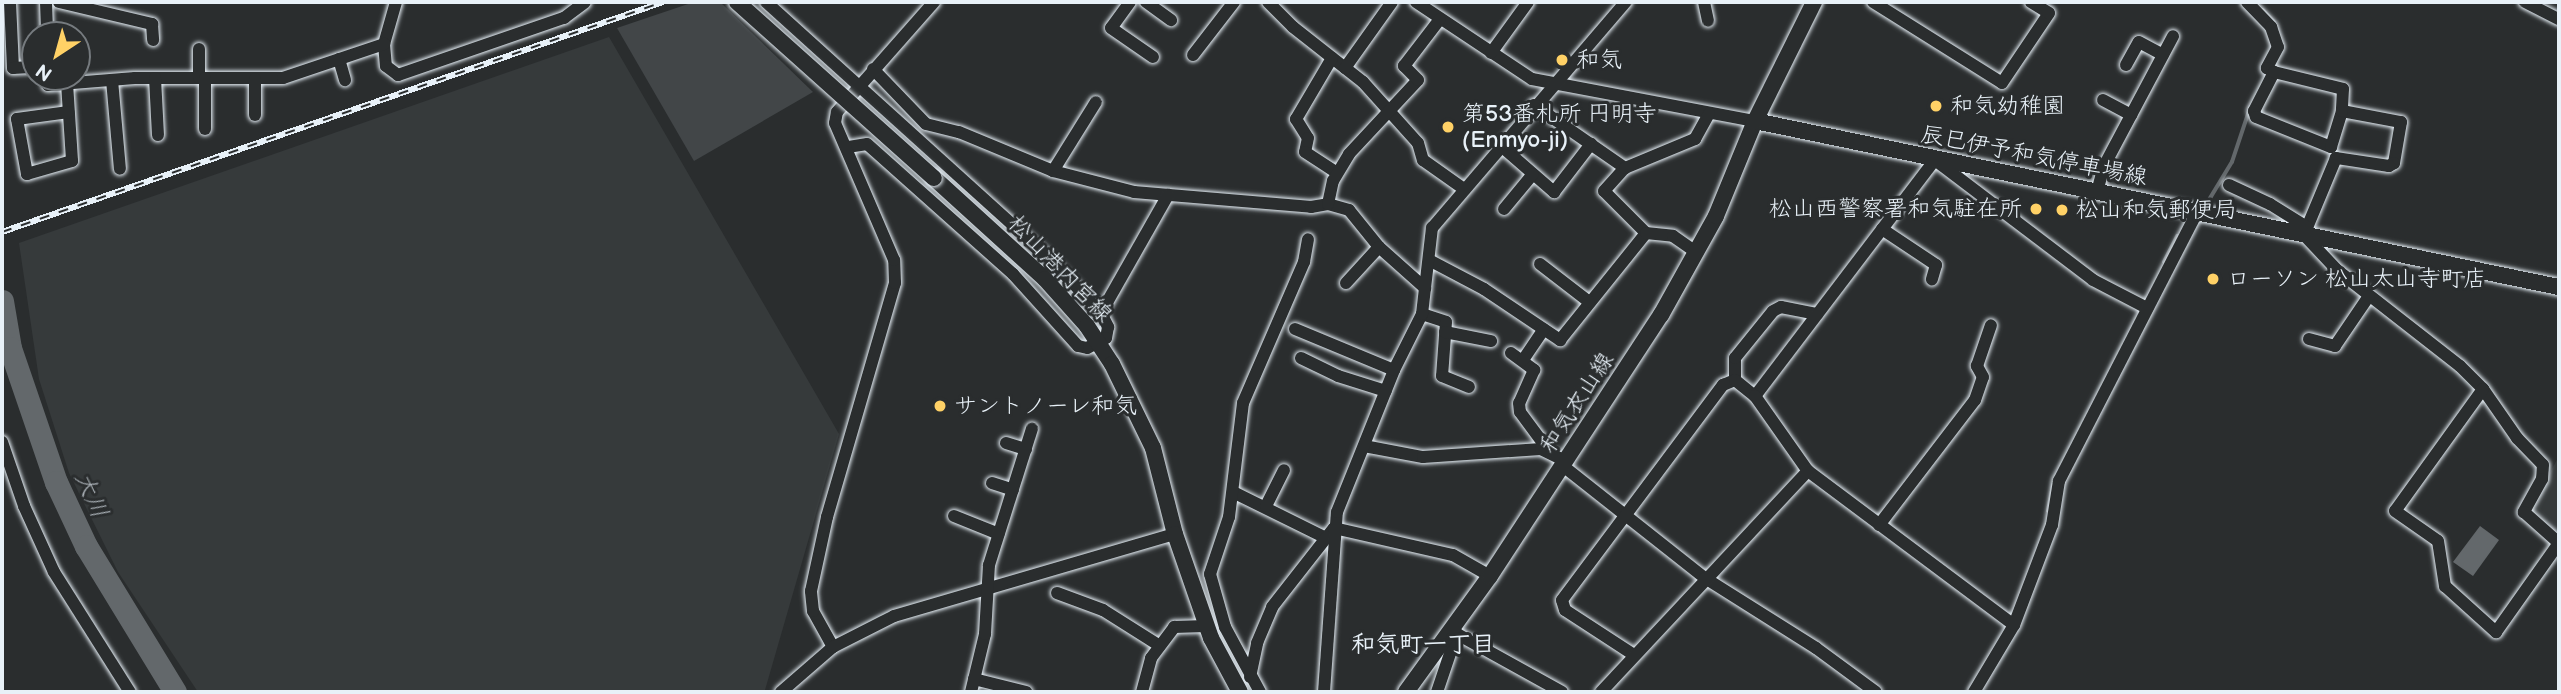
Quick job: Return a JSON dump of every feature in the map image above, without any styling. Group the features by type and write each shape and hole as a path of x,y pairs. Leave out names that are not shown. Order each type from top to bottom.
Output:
{"main road":[{"name":"松山港内宮線","path":"737,2 1045,279 1099,343 1153,448 1175,534 1206,626 1223,667 1240,692"},
{"path":"1755,121 1814,2"},
{"name":"辰巳伊予和気停車場線","path":"1755,121 1936,160 2306,231 2559,287"},
{"name":"和気衣山線","path":"1406,692 1454,632 1560,460 1697,253 1755,121"}],"street":[{"path":"9,2 13,68 21,68"},
{"path":"46,2 47,21"},
{"path":"59,2 152,24 153,40"},
{"path":"396,2 384,44 386,66 398,75 564,18 585,2"},
{"path":"766,2 1049,258 1101,313 1108,327 1099,343 1078,346 1013,274 867,144 848,147"},
{"path":"833,648 813,611 811,591 827,517 895,283 894,260 848,147 835,123 836,112 856,86 934,2"},
{"path":"1130,2 1111,28 1153,57"},
{"path":"1146,2 1171,20"},
{"path":"1193,55 1234,2"},
{"path":"1268,2 1389,109 1418,143 1423,160 1464,189"},
{"path":"1345,68 1392,2"},
{"path":"1416,2 1532,79 1755,121"},
{"path":"1491,53 1528,2"},
{"path":"1250,677 1256,643 1272,607 1330,533 1394,370 1422,314 1432,228 1553,82 1626,2"},
{"path":"1704,2 1708,21"},
{"path":"1872,2 2002,83 2049,13 2031,2"},
{"path":"2246,2 2271,27 2278,47 2267,68 2343,89 2342,111 2333,152 2306,231"},
{"path":"2525,2 2559,19"},
{"path":"1328,204 1337,173 1389,109 1418,80 1404,66 1440,19"},
{"path":"2097,192 2104,166 2173,36"},
{"path":"2126,65 2139,42 2163,55"},
{"path":"91,81 283,78 384,44"},
{"path":"199,49 205,128"},
{"path":"1332,58 1296,118 1308,138 1306,152 1337,173"},
{"path":"339,59 345,80"},
{"path":"873,69 926,124 959,132 1053,171 1135,191 1311,207 1328,204 1349,210 1379,247 1425,288"},
{"path":"2274,72 2254,111 2256,117 2333,152 2389,166 2394,163 2401,122 2342,111"},
{"path":"155,78 158,135"},
{"path":"113,79 120,169"},
{"path":"255,79 255,115"},
{"path":"68,91 69,112 72,161 27,174 17,119 69,112"},
{"path":"2103,100 2131,115"},
{"path":"1053,171 1096,102"},
{"path":"1534,105 1625,167"},
{"path":"1697,253 1674,236 1646,233 1604,191 1625,167 1695,139 1709,114"},
{"path":"1500,145 1554,192 1591,144"},
{"path":"1755,396 1936,160 2093,280 2147,308"},
{"path":"1504,209 1533,174"},
{"path":"2229,185 2306,231 2318,254 2460,366 2483,389 2517,438 2543,465 2542,479 2524,512 2559,543 2496,632 2445,586 2438,541 2395,512 2483,389"},
{"path":"1101,313 1168,195"},
{"path":"1974,692 2014,625 2052,525 2059,481 2197,212"},
{"path":"1882,229 1936,265 1932,279"},
{"path":"1429,260 1484,289 1560,340 1588,301 1646,233"},
{"path":"1260,692 1225,626 1210,573 1233,492 1244,403 1304,262 1308,239"},
{"path":"1346,283 1379,247"},
{"path":"1540,264 1588,301"},
{"path":"2309,339 2334,346 2370,296"},
{"path":"1735,380 1735,358 1773,311 1781,307 1817,314"},
{"path":"1422,314 1447,322 1442,376 1469,387"},
{"path":"1879,525 1975,400 1983,377 1977,366 1991,325"},
{"path":"1295,329 1394,370"},
{"path":"1523,360 1544,330"},
{"path":"1445,332 1491,341"},
{"path":"1511,353 1534,370 1518,403 1520,412 1560,460 1705,578 1816,648 1876,692"},
{"path":"1301,358 1338,376 1386,391"},
{"path":"1735,380 1755,396 1808,471 2014,625"},
{"path":"1634,655 1565,610 1562,600 1723,385 1735,380"},
{"path":"971,692 985,634 987,587 999,534 1032,429"},
{"path":"2,442 24,506 54,572 130,692"},
{"path":"1006,443 1026,449"},
{"path":"1364,446 1423,457 1526,449 1560,460"},
{"path":"1266,506 1284,470"},
{"path":"1601,692 1808,471"},
{"path":"992,483 1013,490"},
{"path":"1233,492 1330,533 1452,555 1490,576"},
{"path":"954,516 999,534"},
{"path":"1324,692 1330,533"},
{"path":"781,692 833,648 894,616 1175,534"},
{"path":"1057,593 1103,610 1160,646"},
{"path":"1142,692 1151,658 1174,627 1206,626"},
{"path":"1437,692 1454,632 1562,692"},
{"path":"974,679 1026,692"}],"shaded area":[{"path":"694,2 720,2 813,92 694,161 617,28"},
{"path":"609,37 839,434 765,690 198,692 118,572 69,473 39,379 19,243"},
{"path":"2559,456 2559,536 2528,514"},
{"path":"2480,526 2499,540 2473,576 2453,562"}],"waterway":[{"path":"2263,10 2274,22"},
{"path":"2209,200 2232,162 2250,108"},
{"path":"2164,262 2177,236"},
{"name":"大川","path":"2,301 10,348 56,482 86,546 175,692"},
{"path":"2048,511 2053,485"}],"railway":[{"path":"2,232 663,2"}],"place":[{"name":"和気","path":"1562,60"},
{"name":"和気幼稚園","path":"1936,106"},
{"name":"第53番札所 円明寺 (Enmyo-ji)","path":"1448,127"},
{"name":"松山西警察署和気駐在所","path":"2036,209"},
{"name":"松山和気郵便局","path":"2062,210"},
{"name":"ローソン 松山太山寺町店","path":"2213,279"},
{"name":"サントノーレ和気","path":"940,406"}],"district":[{"name":"和気町一丁目","path":"1423,645"}]}
